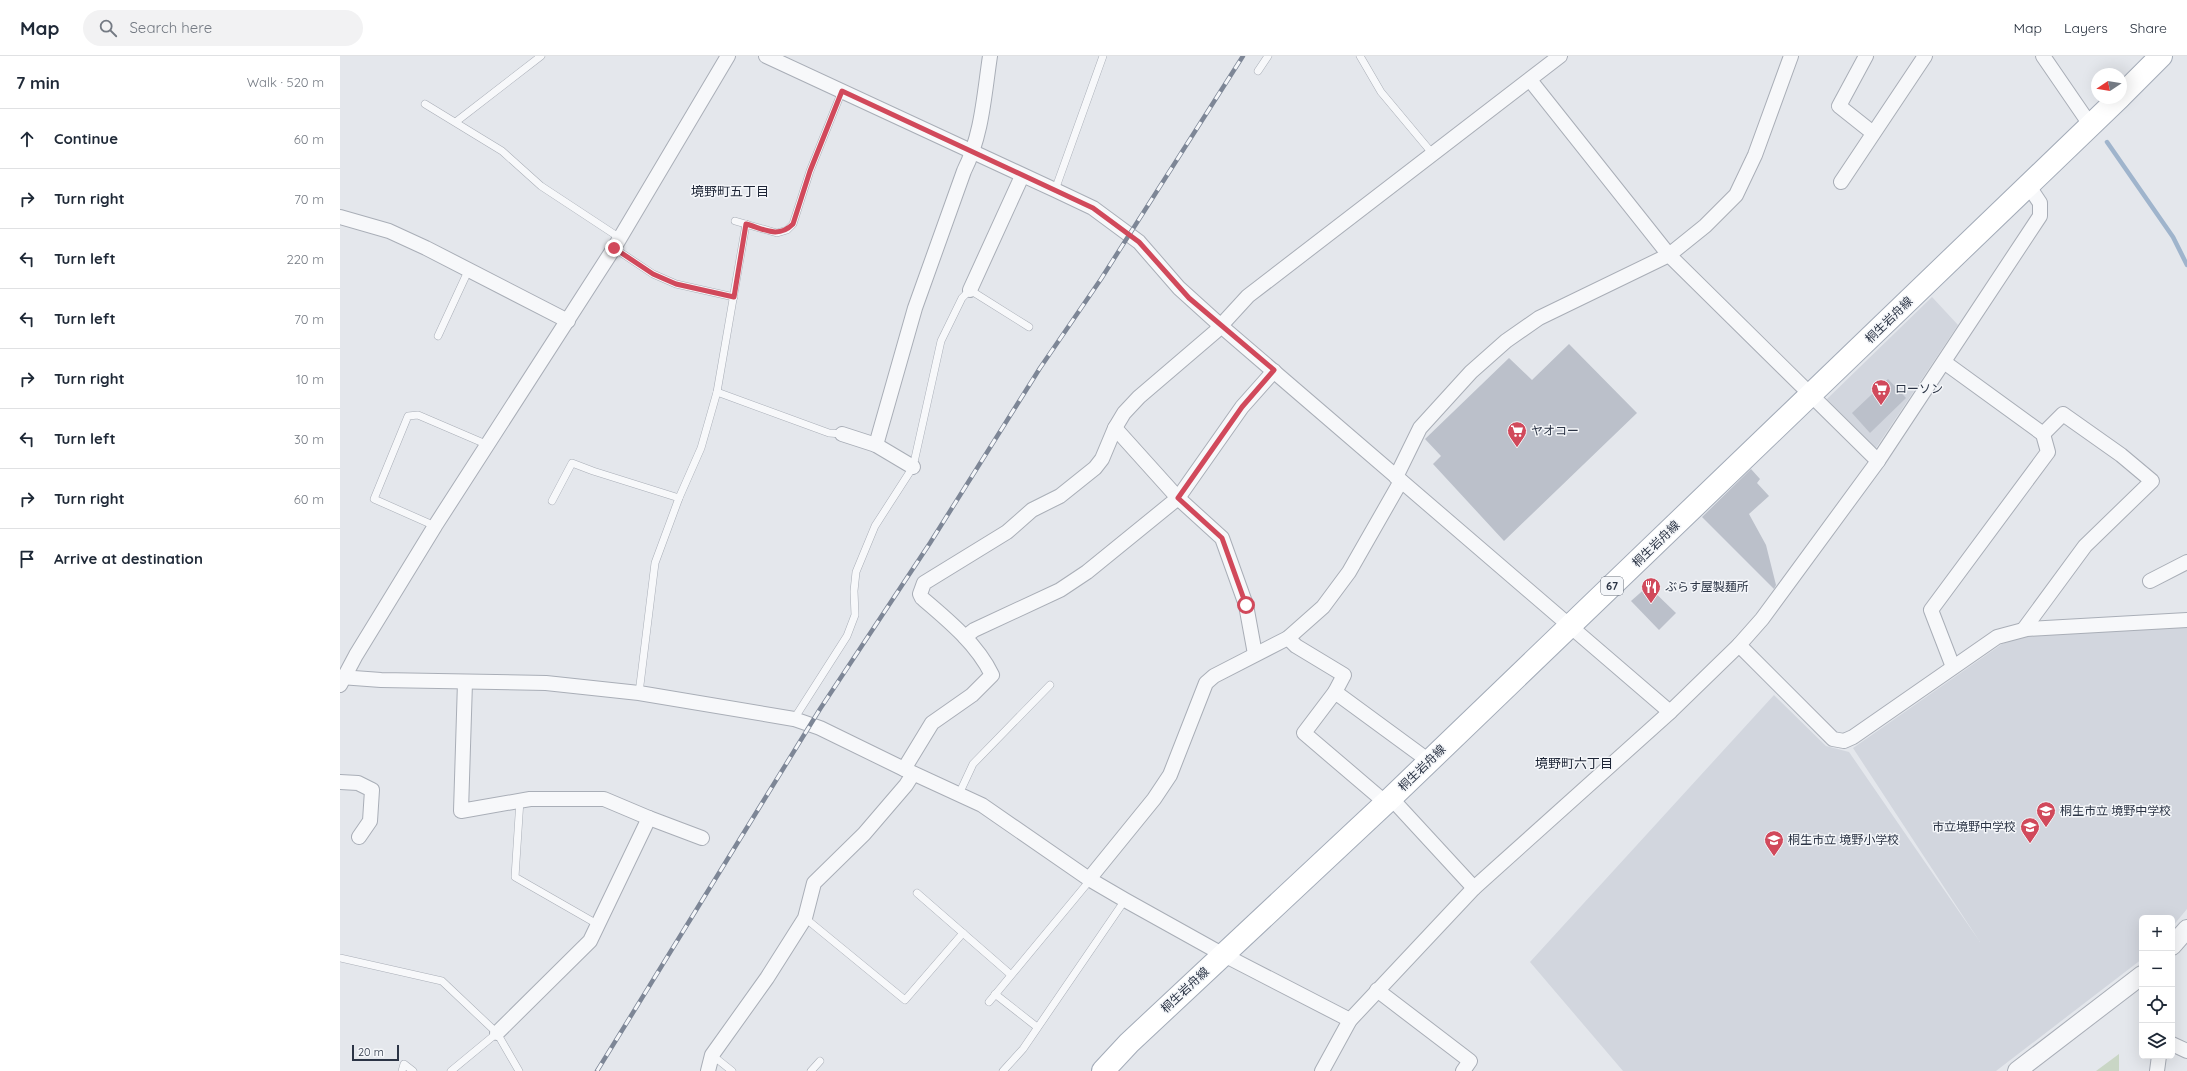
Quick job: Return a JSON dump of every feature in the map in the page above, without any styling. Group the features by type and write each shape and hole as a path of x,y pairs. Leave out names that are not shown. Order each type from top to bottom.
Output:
{"main road":[{"name":"桐生岩舟線","path":"2127,90 2161,56"},
{"name":"桐生岩舟線","path":"1103,1071 1129,1043 1429,761 1811,396 2113,104"}],"street":[{"path":"728,56 617,243 436,526 342,680 546,683 639,693 794,719 820,728 909,772 982,805 1089,879 1222,954 1350,1020"},
{"path":"766,56 1093,208 1139,242 1179,288 1221,326 1354,439 1569,627 1670,712"},
{"path":"876,445 915,308 978,136 990,56"},
{"path":"708,1071 712,1056 767,978 805,918 814,883 864,834 906,786 909,772 932,723 972,695 992,675 988,666 965,637 922,598 920,594 924,583 1007,532 1032,510 1060,496 1095,468 1102,459 1115,428 1124,413 1221,326 1248,296 1560,56"},
{"path":"1089,879 1154,799 1170,775 1206,683 1214,676 1288,638 1323,607 1349,572 1398,479 1420,428 1471,372 1506,341 1539,318 1670,255 1705,226 1736,195 1755,155 1791,56"},
{"path":"1866,56 1838,106 1873,133"},
{"path":"1841,182 1925,56"},
{"path":"2043,56 2091,126"},
{"path":"1530,80 1670,255 1878,461"},
{"path":"970,290 1022,176"},
{"path":"1322,1071 1350,1020 1474,888 1670,712 1739,645 1762,619 1878,461 2040,216 2040,203 2028,185"},
{"path":"340,217 390,231 470,269 568,320"},
{"path":"1944,362 2043,434 2048,452 1931,610 1953,667"},
{"path":"965,637 974,630 1060,590 1087,572 1178,498 1242,407 1274,370"},
{"path":"2024,629 2085,546 2152,481 2121,455 2063,414 2043,434"},
{"path":"1115,428 1178,498 1222,538 1246,605 1255,654"},
{"path":"842,434 876,445 913,467"},
{"path":"2150,581 2187,562"},
{"path":"1739,645 1833,739 1844,741 1853,737 1997,637 2024,629 2187,620"},
{"path":"1288,638 1296,646 1344,675 1335,692 1304,733 1388,800 1474,888"},
{"path":"465,682 461,811 520,800 604,799 702,838"},
{"path":"1335,692 1429,761"},
{"path":"340,782 358,783 372,790 370,821 359,836"},
{"path":"497,1033 590,941 597,924 615,892 649,818"},
{"path":"2175,943 2187,929"},
{"path":"2017,1071 2139,977"},
{"path":"1377,990 1470,1061 1463,1071"},
{"path":"2175,1045 2187,1051"},
{"path":"2157,1071 2159,1059"}],"lane":[{"path":"457,121 541,56"},
{"path":"1054,190 1103,56"},
{"path":"1258,71 1268,56"},
{"path":"1360,56 1381,92 1432,153"},
{"path":"735,220 777,233 787,230 793,224 810,171 842,91"},
{"path":"425,104 457,121 502,150 541,186 617,243 653,274 676,284 734,297"},
{"path":"639,693 655,563 679,498 701,448 717,392 746,224"},
{"path":"438,336 470,269"},
{"path":"794,719 847,636 855,615 854,591 856,572 876,526 913,467 918,453 941,341 962,298 970,290 1029,327"},
{"path":"717,392 829,433 842,434"},
{"path":"436,526 374,499 408,416 418,415 488,446"},
{"path":"552,501 572,463 679,498"},
{"path":"959,794 973,764 1050,685"},
{"path":"520,800 515,877 597,924"},
{"path":"989,1002 1010,974 1086,885 1089,879"},
{"path":"917,893 1010,974"},
{"path":"1003,1071 1023,1049 1125,900"},
{"path":"805,918 906,1000 963,933"},
{"path":"340,958 442,981 497,1033 518,1071"},
{"path":"995,994 1037,1027"},
{"path":"451,1071 497,1033"},
{"path":"712,1056 732,1071"},
{"path":"811,1071 820,1061"},
{"path":"402,1071 404,1064 413,1071"}],"shaded area":[{"path":"1932,297 1958,325 1876,448 1872,449 1828,404 1827,399"},
{"path":"2187,626 2187,909 2175,923 2175,915 2139,915 2139,961 1996,1071 1623,1071 1530,962 1774,695 1826,746 1849,752 1980,942 1853,748 2002,644 2025,635"}],"green space":[{"path":"2119,1054 2119,1071 2096,1071"}],"building":[{"name":"ヤオコー","path":"1569,344 1637,413 1504,541 1433,464 1441,456 1425,439 1509,358 1532,380"},
{"path":"1888,379 1906,398 1870,433 1852,413"},
{"path":"1751,469 1760,479 1757,483 1769,496 1749,514 1766,545 1776,585 1774,589 1702,517"},
{"path":"1648,586 1676,613 1659,630 1631,601"}],"waterway":[{"path":"2107,142 2173,237 2187,265"}],"railway":[{"path":"597,1071 820,709 930,543 1040,368 1101,279 1243,56"}],"place":[{"name":"ローソン","path":"1881,406"},
{"name":"ヤオコー","path":"1517,448"},
{"name":"ぶらす屋製麺所","path":"1651,604"},
{"name":"桐生市立 境野中学校","path":"2046,828"},
{"name":"市立境野中学校","path":"2030,844"},
{"name":"桐生市立 境野小学校","path":"1774,857"}],"district":[{"name":"境野町五丁目","path":"730,191"},
{"name":"境野町六丁目","path":"1574,763"}],"route":[{"path":"614,248 653,274 676,284 734,297 746,224 777,233 787,230 793,224 810,171 842,91 1093,208 1139,242 1189,298 1274,370 1242,407 1178,498 1222,538 1235,570 1246,605"}]}
